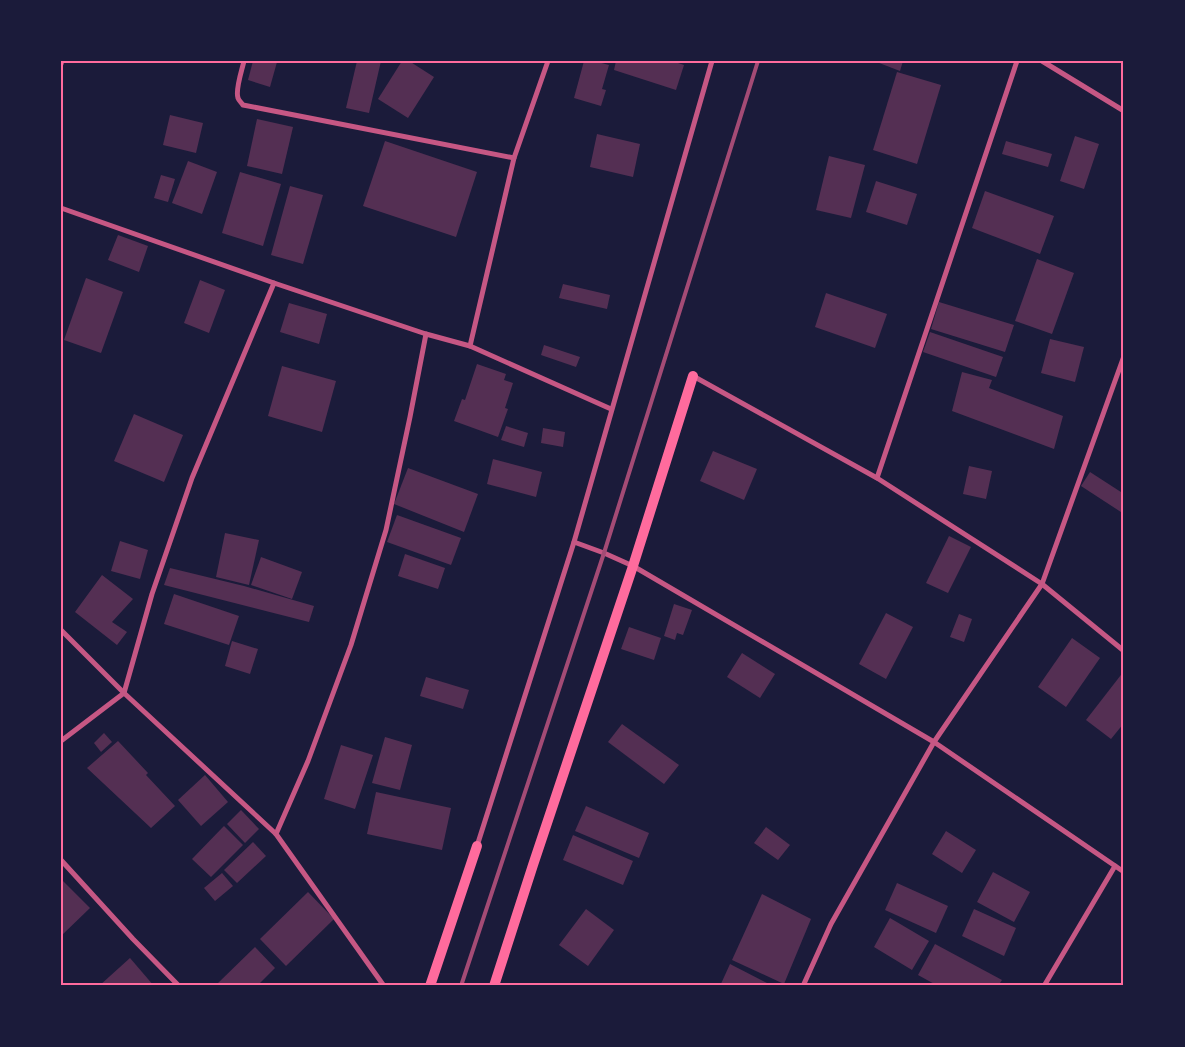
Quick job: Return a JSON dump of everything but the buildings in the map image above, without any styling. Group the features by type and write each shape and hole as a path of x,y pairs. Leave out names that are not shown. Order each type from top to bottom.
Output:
{"main road":[{"path":"494,986 633,566 693,376"},
{"path":"430,986 477,846"}],"street":[{"path":"244,61 237,90 237,96 243,104 514,158"},
{"path":"470,346 514,158 548,61"},
{"path":"477,846 574,542 712,61"},
{"path":"878,478 1017,61"},
{"path":"1042,61 1124,111"},
{"path":"61,208 274,283 426,334 470,346 612,409"},
{"path":"61,741 124,693 152,594 192,478 274,283"},
{"path":"276,834 308,761 351,646 384,539 426,334"},
{"path":"803,986 831,924 934,742 1042,584 1124,356"},
{"path":"693,376 878,478 1042,584 1124,651"},
{"path":"574,542 633,566 934,742 1124,872"},
{"path":"61,630 124,693 276,834 384,986"},
{"path":"61,860 179,986"},
{"path":"1044,986 1114,866"}],"railway":[{"path":"461,986 604,553 758,61"}]}
